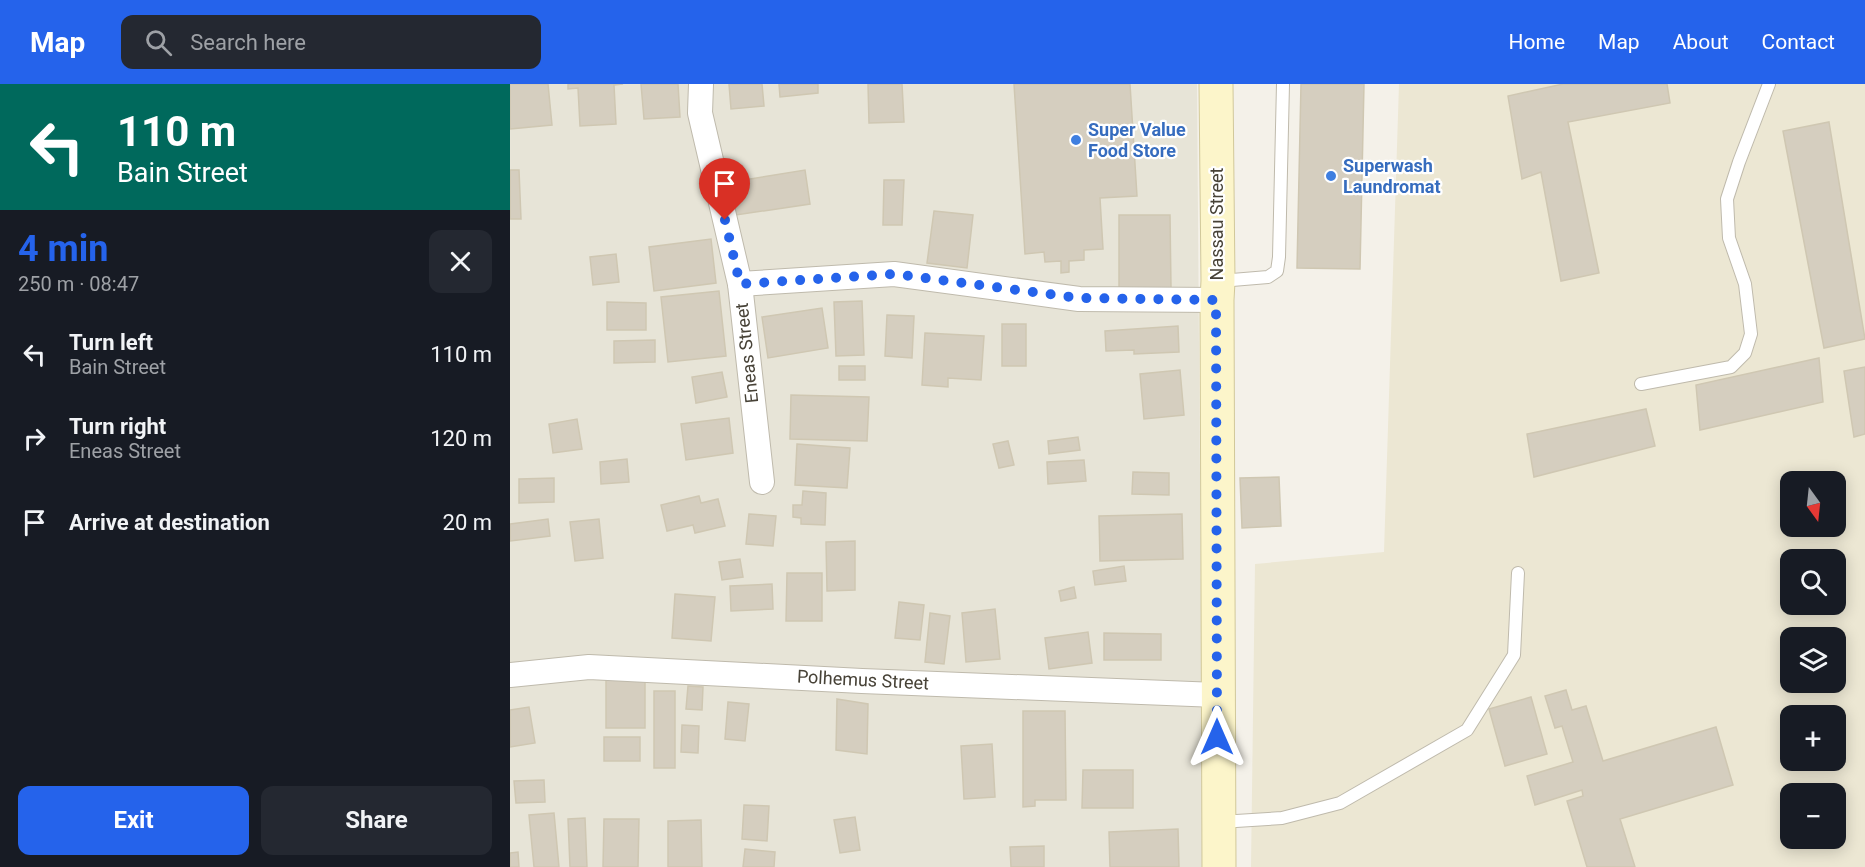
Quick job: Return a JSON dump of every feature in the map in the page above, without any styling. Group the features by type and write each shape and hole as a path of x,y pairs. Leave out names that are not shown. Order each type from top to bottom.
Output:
{"main road":[{"name":"Nassau Street","path":"1216,84 1219,867"}],"street":[{"name":"Eneas Street","path":"700,84 700,113 740,284 762,482"},
{"path":"740,284 894,274 1079,298 1217,290"},
{"name":"Polhemus Street","path":"510,675 589,667 862,681 1217,695"}],"lane":[{"path":"1217,290 1268,277 1277,271 1283,84"},
{"path":"1641,384 1731,367 1745,353 1751,334 1745,284 1729,238 1727,199 1768,84"},
{"path":"1218,823 1282,818 1340,803 1467,730 1514,655 1518,573"}],"shaded area":[{"path":"510,84 1197,84 1203,867 510,867"},
{"path":"1399,84 1865,84 1865,867 1251,867 1255,564 1384,552"}],"building":[{"path":"510,84 548,84 552,125 510,129"},
{"path":"568,84 623,84 614,85 616,124 580,126 578,88 568,89"},
{"path":"641,84 678,84 680,117 644,119"},
{"path":"729,84 762,84 764,106 731,109"},
{"path":"779,84 818,84 818,93 780,97"},
{"path":"868,84 902,84 904,122 869,123"},
{"name":"Super Value Food Store","path":"1014,84 1130,84 1137,196 1100,198 1103,249 1084,250 1084,260 1069,261 1069,272 1061,273 1061,261 1045,262 1044,252 1025,254"},
{"name":"Superwash Laundromat","path":"1301,84 1364,84 1360,269 1297,268"},
{"path":"1563,84 1667,84 1670,103 1568,122 1599,273 1561,281 1541,172 1522,179 1508,96"},
{"path":"1829,122 1865,339 1824,348 1783,131"},
{"path":"510,170 519,170 521,219 510,219"},
{"path":"805,170 810,204 736,215 731,182"},
{"path":"884,180 904,180 902,225 883,225"},
{"path":"934,211 973,215 967,268 927,263"},
{"path":"1119,215 1170,215 1171,288 1119,289"},
{"path":"711,239 716,283 654,291 649,247"},
{"path":"616,254 619,282 593,285 590,257"},
{"path":"719,291 726,356 668,362 661,297"},
{"path":"862,301 864,355 836,356 834,302"},
{"path":"607,302 646,303 646,330 607,330"},
{"path":"822,308 828,348 768,358 762,317"},
{"path":"887,315 914,316 912,358 885,356"},
{"path":"1002,324 1026,324 1026,366 1002,366"},
{"path":"1178,326 1179,352 1134,354 1134,350 1106,351 1105,331"},
{"path":"925,333 984,336 981,380 948,378 948,387 922,385"},
{"path":"655,340 655,362 614,363 614,341"},
{"path":"1819,358 1823,402 1700,430 1696,385"},
{"path":"839,366 865,366 865,380 839,380"},
{"path":"1865,367 1865,434 1854,437 1844,371"},
{"path":"1180,370 1184,415 1144,419 1140,374"},
{"path":"722,372 727,397 696,403 692,377"},
{"path":"791,395 869,397 867,441 790,439"},
{"path":"1646,409 1655,446 1534,477 1527,434"},
{"path":"729,418 733,453 686,460 681,424"},
{"path":"577,419 582,449 553,453 549,424"},
{"path":"1078,437 1080,450 1049,454 1048,441"},
{"path":"1008,441 1014,465 999,468 993,444"},
{"path":"797,444 850,448 847,488 795,485"},
{"path":"627,459 629,482 601,484 600,462"},
{"path":"1084,460 1086,481 1048,484 1047,462"},
{"path":"1133,472 1169,473 1169,495 1132,494"},
{"path":"1279,477 1281,526 1242,528 1240,478"},
{"path":"554,478 554,502 519,503 519,479"},
{"path":"803,491 826,493 825,525 801,524 801,518 793,517 793,505 802,505"},
{"path":"699,496 701,503 718,499 725,526 695,533 693,525 667,531 661,505"},
{"path":"749,514 776,516 773,546 746,544"},
{"path":"1182,514 1183,559 1100,561 1099,516"},
{"path":"548,519 550,536 510,541 510,524"},
{"path":"599,519 603,558 575,561 570,522"},
{"path":"855,541 855,590 827,591 826,542"},
{"path":"740,559 743,577 722,580 719,562"},
{"path":"1124,566 1126,581 1095,585 1093,571"},
{"path":"787,573 822,573 822,621 786,621"},
{"path":"772,584 773,609 731,611 730,586"},
{"path":"1074,587 1076,598 1061,601 1059,591"},
{"path":"675,594 715,597 711,641 672,638"},
{"path":"899,602 924,605 920,640 895,638"},
{"path":"995,609 1000,659 966,662 962,613"},
{"path":"930,613 950,616 944,664 925,662"},
{"path":"1088,632 1092,663 1049,669 1045,638"},
{"path":"1104,633 1161,634 1161,660 1104,660"},
{"path":"645,673 645,728 606,728 606,674"},
{"path":"688,686 703,687 702,710 686,709"},
{"path":"1566,690 1572,710 1586,706 1603,761 1716,727 1733,785 1620,819 1635,867 1587,867 1567,801 1583,796 1582,790 1535,805 1527,776 1573,762 1562,726 1555,728 1545,696"},
{"path":"654,691 675,691 675,768 654,768"},
{"path":"1531,697 1547,754 1505,766 1489,709"},
{"path":"837,699 868,704 867,754 836,750"},
{"path":"728,702 749,704 745,741 725,739"},
{"path":"529,707 535,743 510,747 510,710"},
{"path":"1023,711 1065,711 1066,800 1035,800 1035,806 1023,807"},
{"path":"682,725 699,726 698,753 681,752"},
{"path":"604,737 640,737 640,761 604,761"},
{"path":"992,744 995,797 964,799 961,746"},
{"path":"1083,770 1133,770 1133,808 1082,808"},
{"path":"544,780 545,802 516,803 514,781"},
{"path":"744,805 769,806 767,841 742,839"},
{"path":"554,813 559,867 534,867 529,815"},
{"path":"855,817 860,850 840,853 834,820"},
{"path":"585,818 587,867 570,867 568,819"},
{"path":"604,819 639,819 638,867 603,867"},
{"path":"701,820 702,867 668,867 668,821"},
{"path":"1178,829 1179,867 1110,867 1109,832"},
{"path":"1044,846 1044,867 1011,867 1010,847"},
{"path":"745,849 775,852 774,867 743,867"},
{"path":"518,852 519,867 510,867 510,853"}],"place":[{"name":"Super Value Food Store","path":"1076,140"},
{"name":"Superwash Laundromat","path":"1331,176"}],"route":[{"path":"725,220 740,284 894,274 1079,298 1216,300 1217,737"}]}
